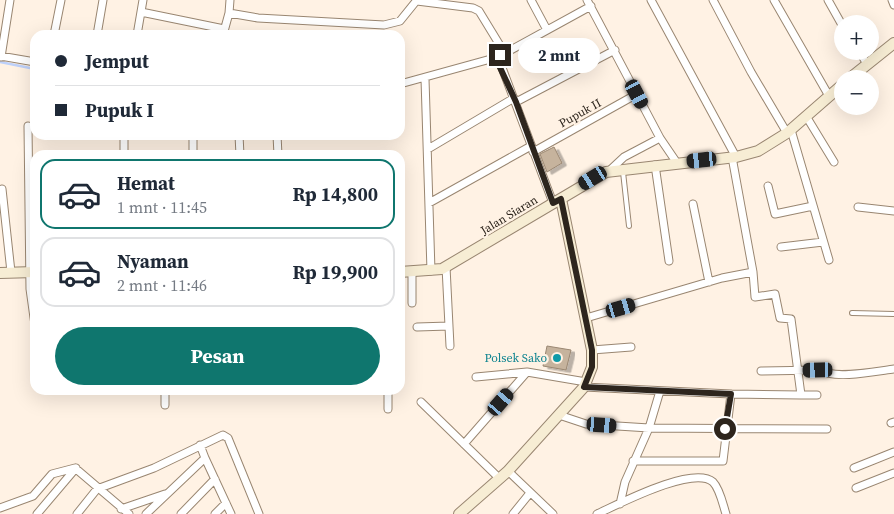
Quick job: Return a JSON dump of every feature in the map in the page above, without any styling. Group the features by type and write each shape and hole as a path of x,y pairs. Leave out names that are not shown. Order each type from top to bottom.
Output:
{"street":[{"path":"10,0 4,13 0,56 30,61"},
{"path":"55,30 61,0"},
{"path":"98,30 102,0"},
{"path":"139,30 143,0"},
{"path":"224,30 230,14 230,0"},
{"path":"230,14 258,18 384,25 400,21 417,0 473,8 479,11 504,52"},
{"path":"531,0 547,30"},
{"path":"774,0 829,96"},
{"path":"828,0 836,15"},
{"path":"892,0 894,5"},
{"path":"654,1 734,157 753,272 755,297 775,294 780,318 791,319 800,370 801,395"},
{"path":"716,1 751,72 789,132 829,260"},
{"path":"405,83 425,79 498,57 547,30 589,3 660,138 677,164"},
{"path":"141,12 215,30"},
{"path":"860,70 894,43"},
{"path":"428,149 515,100 615,50"},
{"path":"459,514 500,479 559,415 585,384 592,367 592,350 586,318 557,201 532,149 498,57"},
{"path":"865,60 867,64"},
{"path":"425,79 431,271"},
{"name":"Jalan Siaran","path":"405,272 431,271 446,267 593,178 610,171 734,157 758,151 789,132 834,92"},
{"name":"Pupuk II","path":"429,203 637,94"},
{"path":"806,116 834,162"},
{"path":"28,126 30,184"},
{"path":"610,171 624,157 660,138"},
{"path":"654,166 669,261"},
{"path":"768,186 775,214 813,206"},
{"path":"2,189 11,272"},
{"path":"693,204 709,282"},
{"path":"858,207 894,210"},
{"path":"781,248 823,242"},
{"path":"446,267 450,346"},
{"path":"0,273 30,272"},
{"path":"412,272 412,303"},
{"path":"586,318 709,282 753,272"},
{"path":"417,327 449,326"},
{"path":"592,350 632,347"},
{"path":"761,371 821,370 826,374 844,374 894,369"},
{"path":"464,444 527,372"},
{"path":"476,377 527,372 585,384 660,390 731,394 817,394"},
{"path":"620,504 625,482 649,428 660,390"},
{"path":"633,461 723,461 725,429 731,394"},
{"path":"164,395 165,405"},
{"path":"388,395 388,409"},
{"path":"421,402 500,479"},
{"path":"559,415 586,424 649,428 827,429"},
{"path":"77,514 97,489 154,468 223,435 228,438 259,514"},
{"path":"200,445 231,514"},
{"path":"854,468 894,452"},
{"path":"146,514 205,458"},
{"path":"76,468 97,489 128,514"},
{"path":"0,508 32,496 52,474 76,468"},
{"path":"37,514 76,468"},
{"path":"508,471 552,514"},
{"path":"856,488 894,473"},
{"path":"597,514 676,480 704,478 715,485 726,514"},
{"path":"181,514 215,479"},
{"path":"112,514 120,508 167,493"},
{"path":"512,514 530,493"},
{"path":"216,514 226,503"}],"lane":[{"path":"623,169 629,226"},
{"path":"852,313 894,314"}],"building":[{"path":"554,147 562,163 547,172 540,154"},
{"name":"Polsek Sako","path":"547,346 571,350 566,370 543,366"}],"waterway":[{"path":"0,62 30,68"}],"place":[{"name":"Polsek Sako","path":"557,358"}],"route":[{"path":"500,55 497,61 516,102 532,152 553,203 561,199 592,350 592,367 584,387 731,394 725,429"}]}
